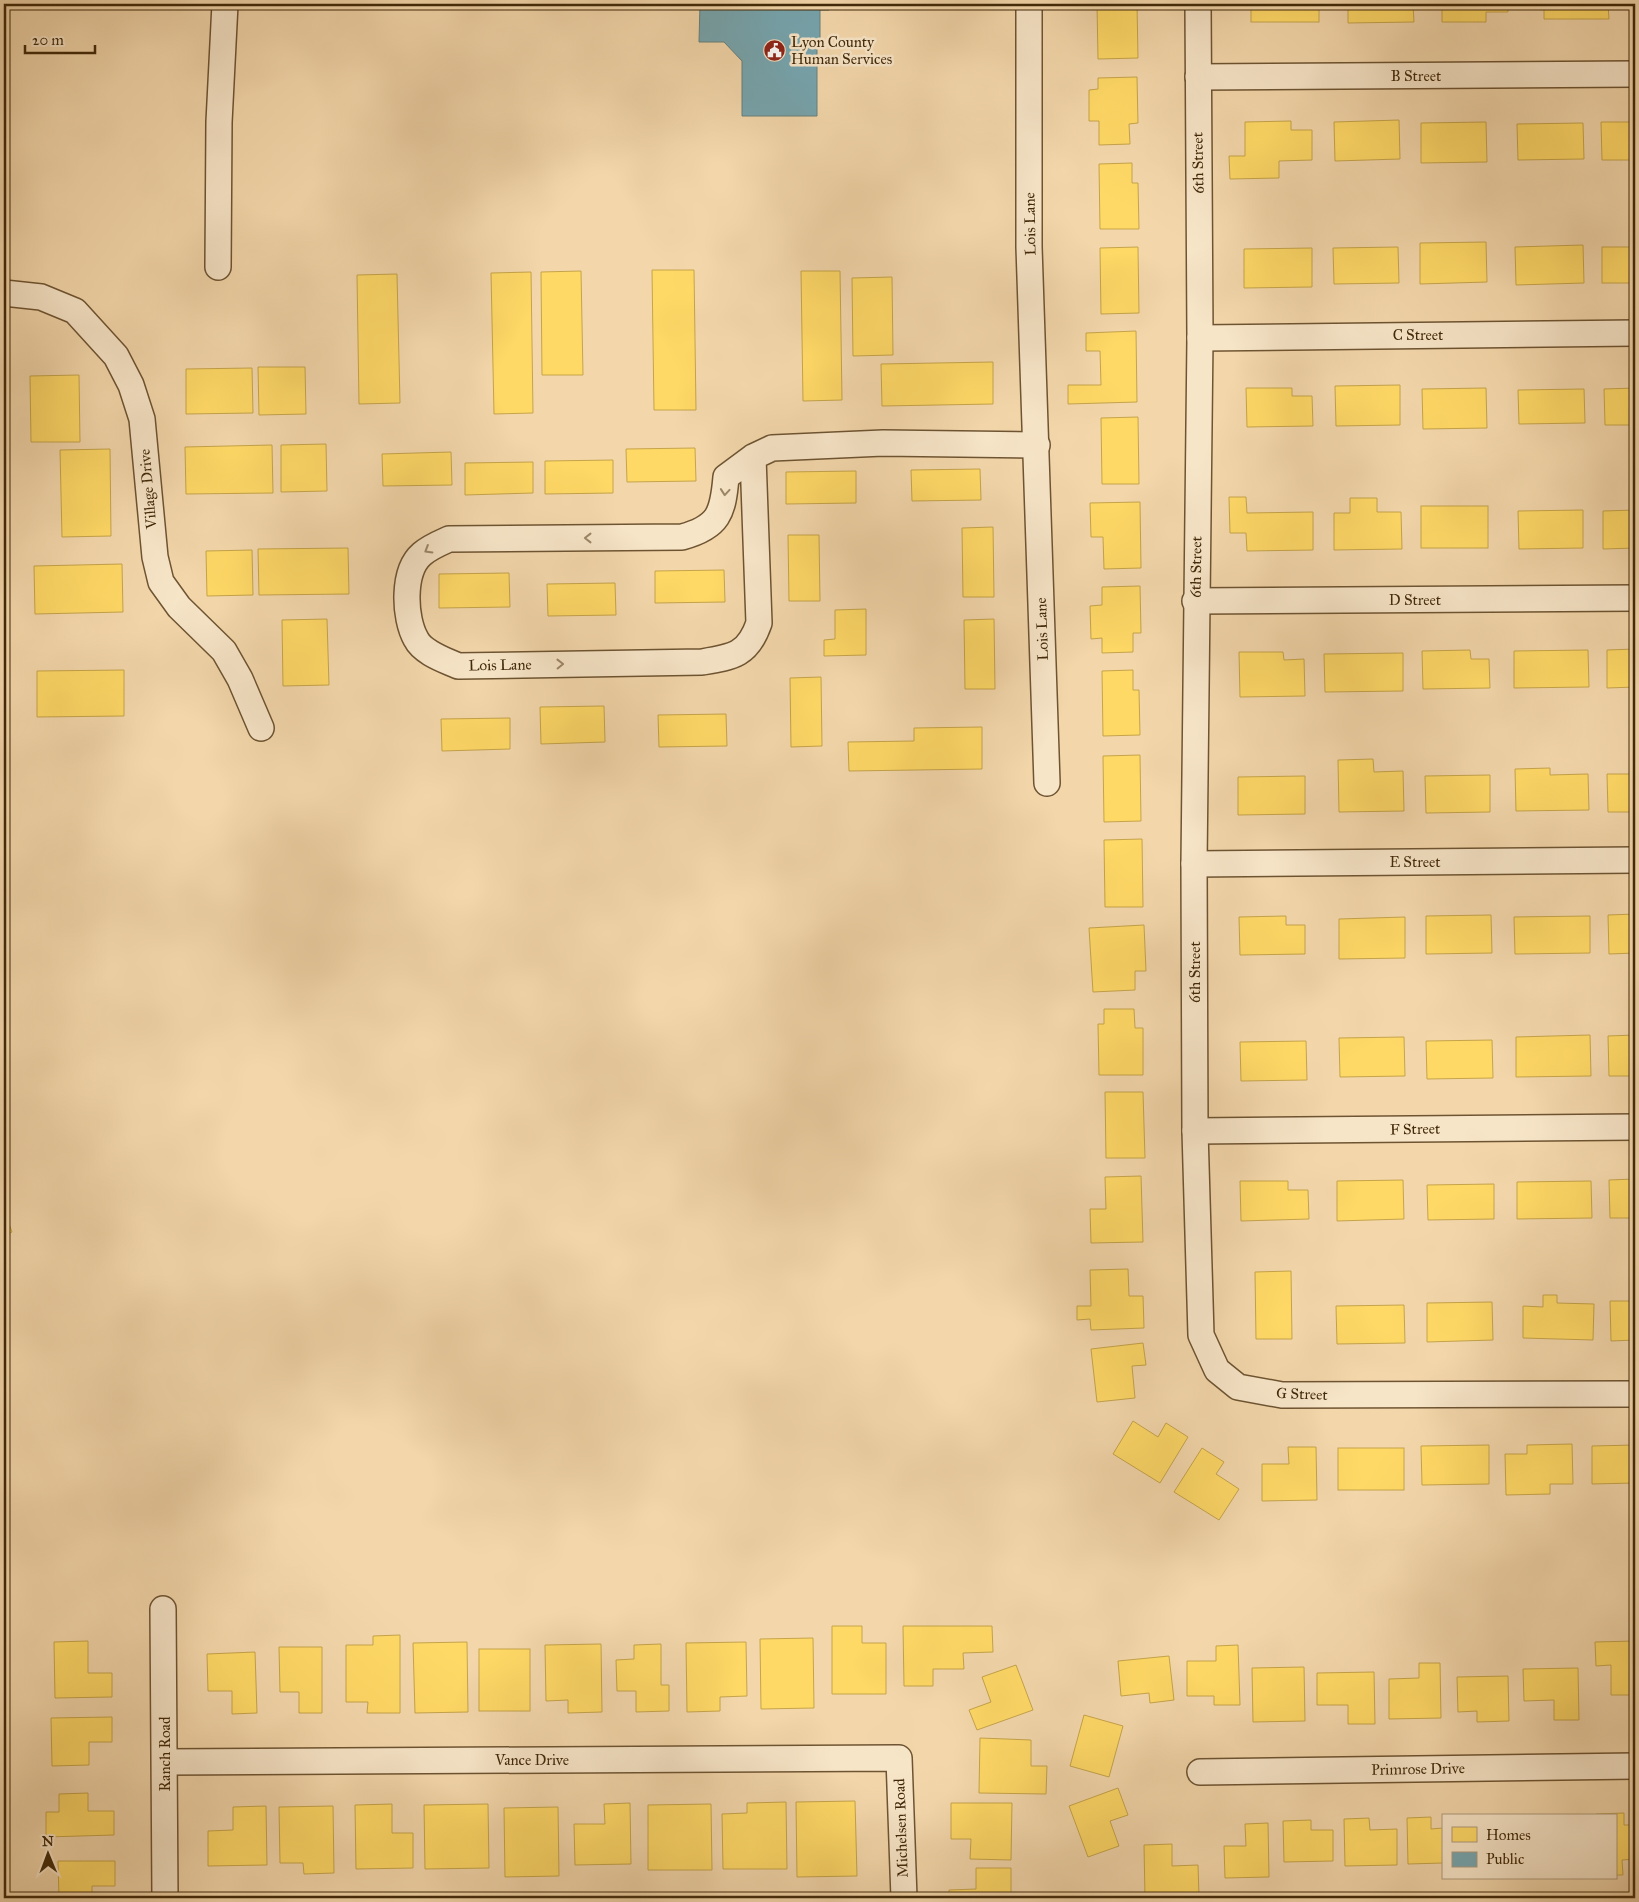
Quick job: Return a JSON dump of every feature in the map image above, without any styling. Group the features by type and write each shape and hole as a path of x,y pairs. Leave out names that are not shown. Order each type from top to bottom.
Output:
{"street":[{"path":"218,267 219,122 225,4"},
{"name":"Lois Lane","path":"1029,4 1029,247 1047,782"},
{"name":"6th Street","path":"1196,1131 1194,864 1200,338 1198,4"},
{"name":"B Street","path":"1198,77 1635,74"},
{"name":"Village Drive","path":"4,293 41,297 75,311 116,356 131,385 142,419 154,557 161,582 179,607 224,651 240,679 261,728"},
{"name":"C Street","path":"1200,338 1635,333"},
{"name":"Lois Lane","path":"753,457 759,622 755,636 741,653 728,658 702,662 458,666 436,656 416,640 406,604 408,584 413,568 421,555 449,539 682,537 702,532 716,518 724,501 726,476 753,457 772,448 883,443 1037,444"},
{"name":"D Street","path":"1196,601 1635,598"},
{"name":"E Street","path":"1194,864 1635,860"},
{"name":"F Street","path":"1196,1131 1635,1128"},
{"name":"G Street","path":"1196,1131 1200,1335 1217,1370 1238,1387 1282,1395 1635,1394"},
{"name":"Ranch Road","path":"163,1609 165,1898"},
{"name":"Vance Drive","path":"165,1762 899,1758"},
{"name":"Michelsen Road","path":"899,1758 904,1898"},
{"name":"Primrose Drive","path":"1200,1772 1635,1766"}],"building: Homes":[{"path":"1097,4 1137,4 1138,58 1098,59"},
{"path":"1251,4 1319,4 1319,22 1251,22"},
{"path":"1348,4 1413,4 1414,22 1348,23"},
{"path":"1442,4 1508,4 1508,12 1486,12 1486,22 1442,22"},
{"path":"1544,4 1608,4 1609,19 1544,19"},
{"path":"1137,77 1138,123 1129,124 1130,144 1099,145 1099,121 1089,121 1089,90 1098,89 1098,78"},
{"path":"1399,120 1400,159 1335,161 1334,122"},
{"path":"1291,121 1291,130 1312,130 1312,160 1279,161 1279,178 1230,179 1229,156 1245,156 1245,122"},
{"path":"1486,122 1487,162 1421,163 1421,123"},
{"path":"1601,122 1635,122 1635,160 1602,160"},
{"path":"1583,123 1584,159 1518,160 1517,124"},
{"path":"1132,163 1132,183 1138,183 1139,229 1100,229 1099,164"},
{"path":"1486,242 1487,282 1420,284 1420,243"},
{"path":"1583,245 1584,283 1516,285 1515,247"},
{"path":"1138,247 1139,313 1101,314 1100,248"},
{"path":"1398,247 1399,283 1334,284 1333,248"},
{"path":"1602,247 1635,247 1635,283 1602,283"},
{"path":"1312,248 1312,287 1244,288 1244,249"},
{"path":"652,270 694,270 696,410 654,410"},
{"path":"581,271 583,375 542,375 541,272"},
{"path":"801,271 840,271 842,400 803,401"},
{"path":"531,272 533,413 494,414 491,273"},
{"path":"397,274 400,403 359,404 357,275"},
{"path":"892,277 893,355 853,356 852,278"},
{"path":"1136,331 1137,402 1068,404 1068,385 1101,385 1100,351 1086,351 1086,333"},
{"path":"993,362 993,404 882,406 881,364"},
{"path":"258,367 305,367 306,414 259,415"},
{"path":"252,368 253,413 186,414 186,369"},
{"path":"79,375 80,442 31,442 30,376"},
{"path":"1400,385 1400,425 1336,426 1335,386"},
{"path":"1246,388 1292,388 1292,396 1312,396 1313,426 1247,427"},
{"path":"1486,388 1487,428 1423,429 1422,389"},
{"path":"1635,388 1635,425 1605,425 1604,389"},
{"path":"1584,389 1585,423 1519,424 1518,390"},
{"path":"1138,417 1139,484 1102,484 1101,418"},
{"path":"326,444 327,491 281,492 281,445"},
{"path":"272,445 273,493 186,494 185,447"},
{"path":"695,448 696,481 627,482 626,449"},
{"path":"110,449 111,536 62,537 60,450"},
{"path":"451,452 452,485 383,486 382,454"},
{"path":"613,460 613,493 545,494 545,461"},
{"path":"533,462 533,493 465,495 465,463"},
{"path":"980,469 981,500 912,501 911,470"},
{"path":"856,471 856,503 786,504 786,472"},
{"path":"1229,497 1246,497 1247,513 1313,512 1313,550 1247,551 1246,533 1230,533"},
{"path":"1350,498 1377,498 1377,512 1401,512 1402,549 1334,550 1334,513 1350,513"},
{"path":"1140,502 1141,568 1104,569 1103,537 1091,537 1090,503"},
{"path":"1421,506 1488,506 1488,548 1421,548"},
{"path":"1583,510 1583,548 1519,549 1518,511"},
{"path":"1635,510 1635,548 1603,549 1603,511"},
{"path":"993,527 994,597 963,597 962,528"},
{"path":"788,535 819,535 820,601 789,601"},
{"path":"348,548 349,594 259,595 258,549"},
{"path":"252,550 253,595 207,596 206,551"},
{"path":"122,564 123,612 35,614 34,566"},
{"path":"724,570 725,602 655,603 655,571"},
{"path":"509,573 510,607 439,608 439,574"},
{"path":"615,583 616,615 548,616 547,584"},
{"path":"1140,586 1141,633 1133,633 1133,652 1102,653 1102,638 1091,639 1090,606 1102,605 1102,587"},
{"path":"866,609 866,655 824,656 824,640 835,639 835,610"},
{"path":"327,619 329,685 283,686 282,620"},
{"path":"994,619 995,689 965,689 964,620"},
{"path":"1635,649 1635,687 1607,688 1607,650"},
{"path":"1470,650 1471,659 1489,659 1490,688 1423,689 1422,651"},
{"path":"1588,650 1589,687 1514,688 1514,651"},
{"path":"1239,652 1283,652 1284,660 1304,659 1305,696 1240,697"},
{"path":"1403,653 1403,691 1325,692 1324,654"},
{"path":"124,670 124,716 37,717 37,671"},
{"path":"1133,670 1133,690 1139,690 1140,735 1103,736 1102,671"},
{"path":"821,677 822,746 791,747 790,678"},
{"path":"604,706 605,742 541,744 540,707"},
{"path":"726,714 727,746 659,747 658,715"},
{"path":"510,718 510,749 442,751 441,719"},
{"path":"982,727 982,769 849,771 848,742 914,741 914,728"},
{"path":"1140,755 1141,821 1104,822 1103,756"},
{"path":"1373,759 1374,772 1403,771 1404,811 1339,812 1338,760"},
{"path":"1550,768 1550,775 1588,774 1589,810 1516,811 1515,769"},
{"path":"1607,774 1635,774 1635,812 1608,812"},
{"path":"1490,775 1490,812 1426,813 1425,776"},
{"path":"1305,776 1305,814 1238,815 1238,777"},
{"path":"1142,839 1143,907 1105,907 1104,840"},
{"path":"1635,914 1635,953 1609,954 1608,915"},
{"path":"1491,915 1492,953 1426,954 1426,916"},
{"path":"1286,916 1286,925 1305,925 1305,954 1240,955 1239,917"},
{"path":"1590,916 1590,953 1515,954 1514,917"},
{"path":"1405,917 1405,958 1339,959 1339,919"},
{"path":"1144,925 1146,971 1135,971 1135,990 1093,992 1089,928"},
{"path":"4,931 7,931 8,1026 4,1026"},
{"path":"1104,1009 1134,1009 1135,1028 1143,1028 1143,1075 1099,1075 1098,1024 1104,1024"},
{"path":"1590,1035 1591,1076 1516,1077 1516,1037"},
{"path":"1635,1035 1635,1076 1609,1076 1608,1036"},
{"path":"1404,1037 1405,1076 1340,1077 1339,1038"},
{"path":"1492,1040 1493,1078 1427,1079 1426,1041"},
{"path":"1306,1041 1307,1080 1241,1081 1240,1042"},
{"path":"4,1047 9,1047 9,1112 4,1112"},
{"path":"1105,1092 1143,1092 1145,1158 1106,1158"},
{"path":"1141,1176 1143,1242 1091,1243 1090,1209 1106,1209 1105,1177"},
{"path":"1635,1179 1635,1218 1610,1218 1609,1180"},
{"path":"1403,1180 1404,1219 1337,1221 1337,1181"},
{"path":"1240,1181 1288,1181 1288,1190 1308,1190 1309,1219 1241,1221"},
{"path":"1591,1181 1592,1218 1517,1219 1517,1182"},
{"path":"1494,1184 1494,1219 1428,1220 1427,1185"},
{"path":"4,1210 12,1232 4,1236"},
{"path":"1128,1269 1129,1296 1143,1296 1144,1328 1091,1330 1090,1319 1077,1320 1077,1306 1091,1306 1090,1270"},
{"path":"1291,1271 1292,1339 1256,1339 1255,1272"},
{"path":"1543,1295 1557,1295 1557,1303 1594,1304 1593,1340 1523,1338 1523,1306 1543,1307"},
{"path":"1610,1301 1635,1301 1635,1340 1611,1341"},
{"path":"1492,1302 1493,1340 1427,1342 1427,1303"},
{"path":"1404,1305 1405,1343 1337,1344 1336,1306"},
{"path":"1143,1343 1146,1365 1132,1366 1135,1398 1097,1402 1091,1349"},
{"path":"1133,1421 1158,1437 1166,1423 1188,1437 1160,1483 1113,1454"},
{"path":"1572,1444 1573,1484 1550,1484 1550,1494 1506,1495 1505,1454 1527,1454 1527,1445"},
{"path":"1489,1445 1489,1484 1422,1485 1421,1446"},
{"path":"1635,1445 1635,1483 1592,1484 1592,1446"},
{"path":"1288,1447 1316,1447 1317,1500 1262,1501 1262,1464 1289,1464"},
{"path":"1202,1448 1224,1462 1216,1474 1239,1489 1219,1520 1174,1492"},
{"path":"1338,1448 1404,1448 1404,1490 1338,1490"},
{"path":"832,1626 862,1626 862,1643 886,1643 886,1694 832,1694"},
{"path":"903,1626 992,1626 993,1652 963,1653 964,1669 933,1669 933,1686 904,1686"},
{"path":"400,1635 400,1713 367,1713 368,1702 346,1702 346,1645 373,1645 373,1636"},
{"path":"813,1638 814,1708 761,1709 760,1639"},
{"path":"88,1641 88,1673 112,1673 112,1697 55,1698 54,1642"},
{"path":"1635,1641 1635,1695 1611,1695 1611,1665 1596,1666 1595,1642"},
{"path":"467,1642 468,1712 415,1713 413,1643"},
{"path":"746,1642 747,1696 720,1697 720,1711 687,1712 686,1643"},
{"path":"601,1644 602,1712 568,1713 568,1700 546,1701 545,1645"},
{"path":"661,1644 661,1685 669,1685 669,1711 636,1712 636,1691 617,1691 616,1660 634,1659 634,1645"},
{"path":"1238,1645 1240,1705 1214,1705 1214,1696 1187,1696 1187,1661 1216,1661 1216,1646"},
{"path":"279,1647 322,1647 322,1713 299,1713 299,1692 280,1692"},
{"path":"479,1649 530,1649 530,1711 479,1711"},
{"path":"255,1652 257,1713 232,1714 232,1691 208,1691 207,1654"},
{"path":"1169,1656 1174,1700 1150,1703 1149,1693 1121,1696 1118,1661"},
{"path":"1419,1663 1440,1663 1441,1718 1389,1719 1389,1679 1419,1678"},
{"path":"1016,1665 1033,1710 977,1730 969,1710 991,1702 982,1677"},
{"path":"1304,1667 1305,1721 1253,1722 1252,1668"},
{"path":"1578,1668 1579,1720 1554,1720 1554,1700 1524,1701 1523,1669"},
{"path":"1374,1672 1375,1724 1348,1724 1348,1705 1317,1705 1317,1673"},
{"path":"1508,1676 1509,1721 1477,1722 1477,1711 1458,1712 1457,1677"},
{"path":"1084,1715 1123,1726 1109,1777 1070,1766"},
{"path":"112,1717 112,1742 89,1742 89,1765 52,1766 51,1718"},
{"path":"980,1738 1031,1740 1031,1766 1047,1766 1046,1794 979,1793"},
{"path":"1118,1788 1128,1815 1110,1821 1119,1846 1088,1857 1069,1806"},
{"path":"88,1793 88,1811 114,1811 114,1835 46,1837 46,1812 59,1812 59,1794"},
{"path":"855,1801 857,1876 797,1877 796,1802"},
{"path":"786,1802 787,1869 723,1869 722,1814 747,1813 747,1803"},
{"path":"630,1803 631,1864 575,1865 574,1824 605,1824 604,1804"},
{"path":"951,1803 1012,1803 1011,1860 970,1859 971,1839 951,1839"},
{"path":"392,1804 392,1833 413,1833 413,1868 356,1869 355,1805"},
{"path":"488,1804 489,1868 425,1869 424,1805"},
{"path":"711,1804 712,1870 648,1870 648,1805"},
{"path":"266,1806 267,1865 208,1866 208,1831 233,1830 233,1807"},
{"path":"333,1806 334,1873 304,1874 303,1863 280,1863 279,1807"},
{"path":"558,1807 559,1876 505,1877 504,1808"},
{"path":"1624,1813 1624,1825 1635,1825 1635,1859 1622,1860 1623,1875 1616,1875 1616,1814 1596,1814"},
{"path":"1431,1817 1431,1829 1442,1828 1442,1863 1408,1864 1407,1818"},
{"path":"1369,1818 1370,1830 1397,1829 1397,1865 1345,1866 1344,1819"},
{"path":"1311,1820 1311,1830 1333,1830 1333,1861 1284,1862 1283,1821"},
{"path":"1268,1823 1269,1877 1225,1878 1224,1846 1246,1846 1245,1824"},
{"path":"1172,1844 1172,1866 1198,1865 1199,1896 1145,1897 1144,1845"},
{"path":"58,1861 115,1861 115,1886 92,1886 92,1898 59,1898"},
{"path":"976,1868 1011,1868 1011,1898 949,1898 949,1890 976,1889"},
{"path":"500,1896 543,1896 543,1898 500,1898"}],"building: Public":[{"name":"Lyon County Human Services","path":"700,4 829,4 829,10 820,10 820,41 817,42 817,116 742,116 742,61 724,42 699,42"}],"place":[{"name":"Lyon County Human Services","path":"775,51"}]}
